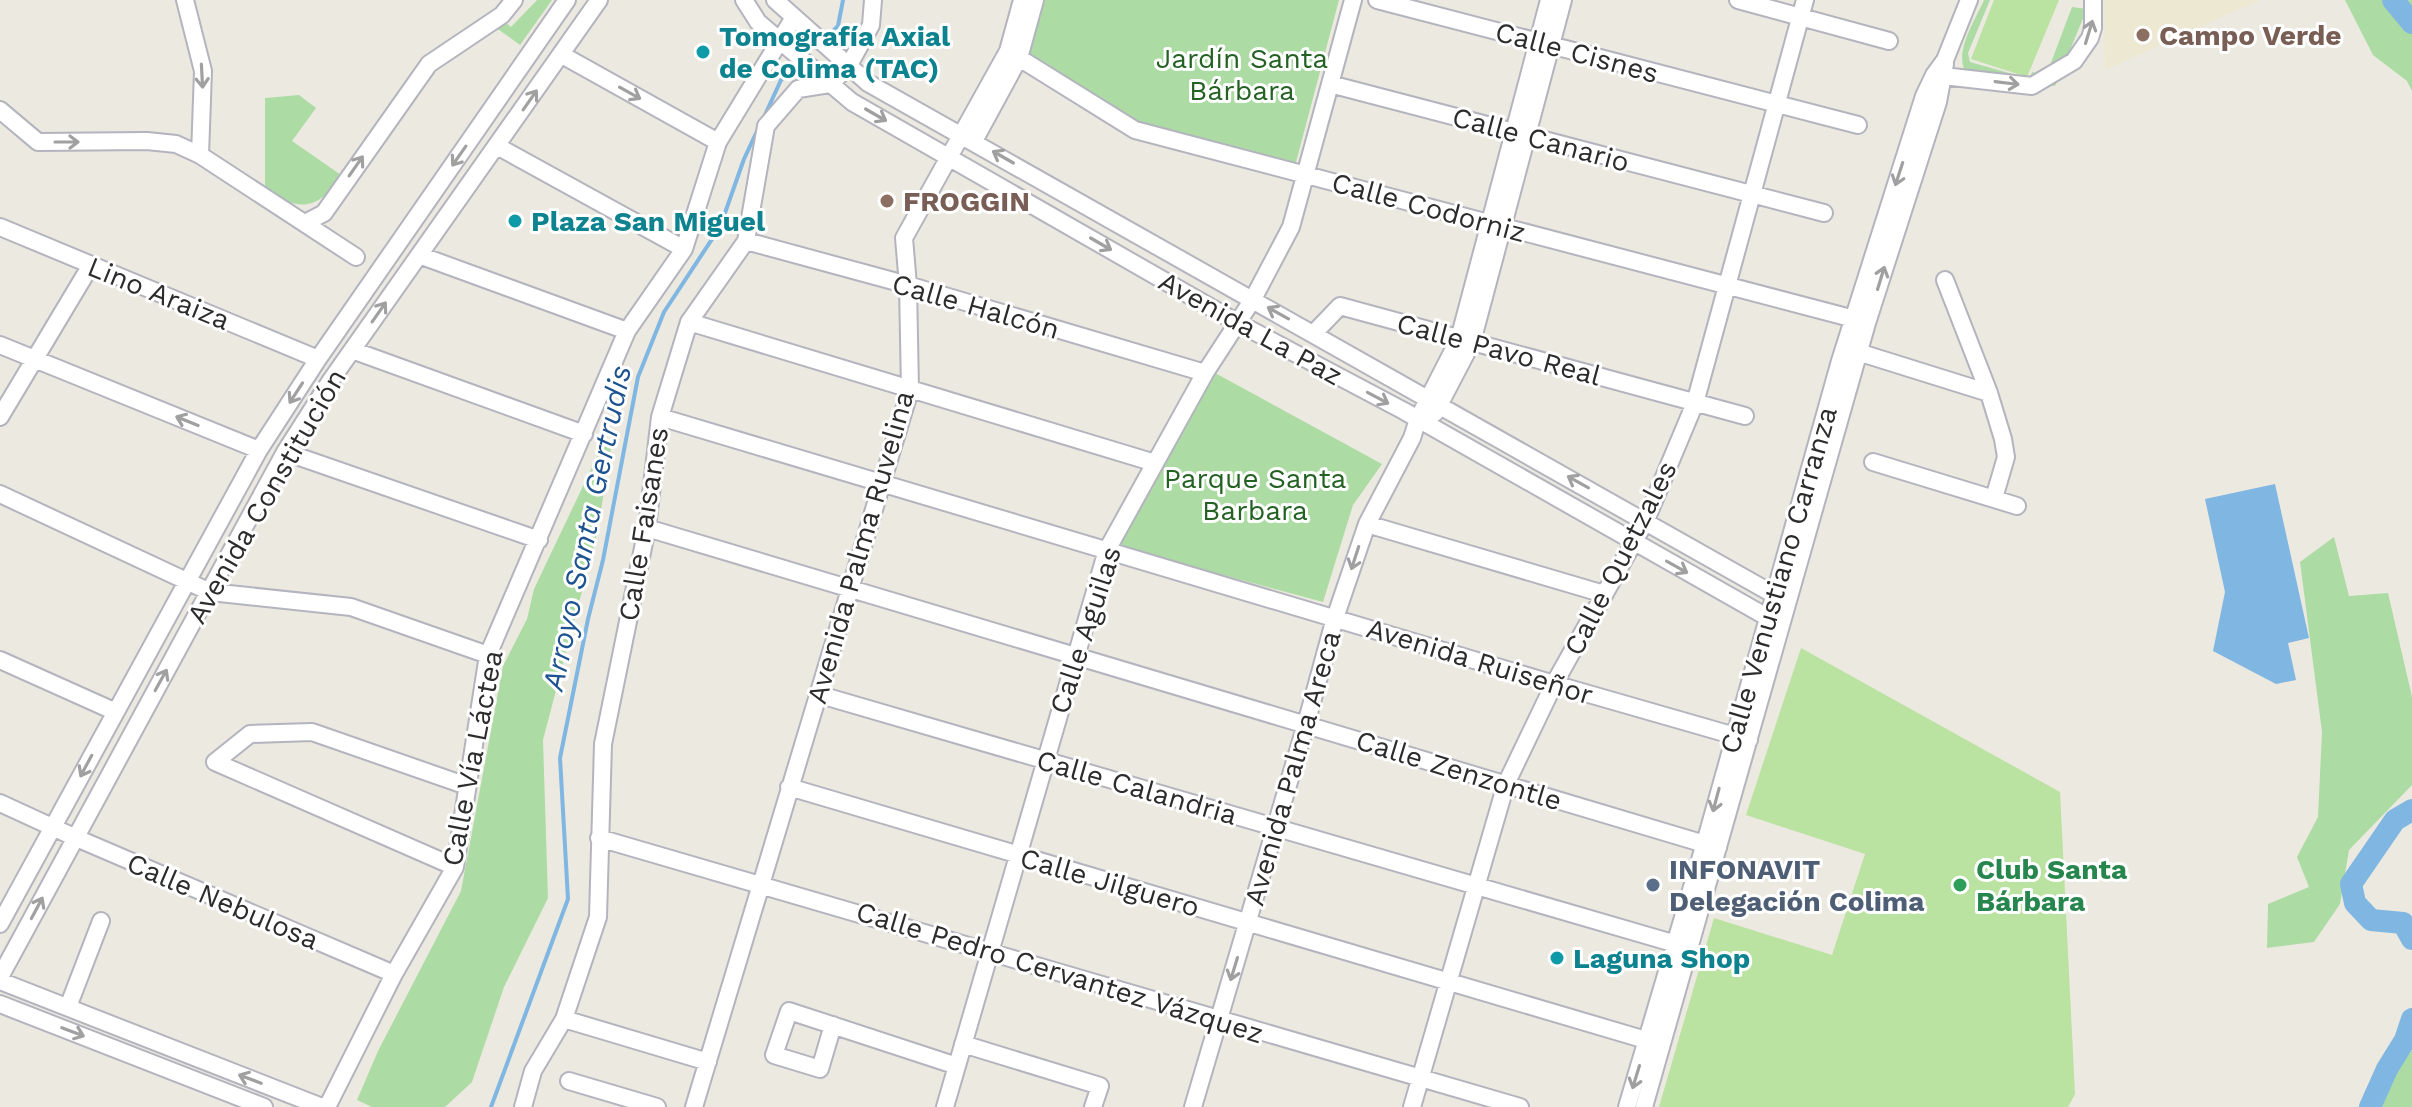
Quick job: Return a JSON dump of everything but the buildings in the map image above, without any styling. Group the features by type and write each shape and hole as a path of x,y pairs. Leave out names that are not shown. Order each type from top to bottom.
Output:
{"street":[{"path":"185,0 203,71 200,155"},
{"path":"305,223 324,213 429,64 502,15 514,0"},
{"name":"Avenida Constitución","path":"0,924 259,450 318,359 567,0"},
{"name":"Avenida Constitución","path":"0,979 74,837 285,452 352,350 599,0"},
{"name":"Avenida La Paz","path":"744,0 758,22 852,102 1238,323 1422,422 1774,622"},
{"name":"Avenida La Paz","path":"775,0 868,83 1781,598"},
{"name":"Calle Faisanes","path":"523,1107 533,1071 564,1019 598,917 603,744 647,528 660,417 689,322 746,241 766,126 798,89 830,84 848,67 871,25 873,0"},
{"name":"Avenida Palma Ruvelina","path":"1014,54 1022,0"},
{"name":"Avenida Palma Ruvelina","path":"694,1107 910,390 904,238 949,157 968,137 1014,54 1035,0"},
{"name":"Calle Aguilas","path":"945,1107 1107,550 1205,373 1253,299 1291,227 1353,0"},
{"name":"Calle Cisnes","path":"1377,0 1858,125"},
{"name":"Avenida Palma Areca","path":"1544,44 1549,0"},
{"name":"Avenida Palma Areca","path":"1193,1107 1335,618 1367,524 1466,340 1544,44 1563,0"},
{"path":"1738,0 1889,41"},
{"name":"Calle Quetzales","path":"1412,1107 1506,784 1554,684 1646,520 1695,403 1805,0"},
{"name":"Calle Venustiano Carranza","path":"1627,1107 1654,1043 1852,360 1860,321 1941,70 1969,0"},
{"path":"1941,70 2032,86 2074,61 2090,38 2093,0"},
{"name":"Calle Vía Láctea","path":"325,1107 394,974 455,867 488,655 627,331 684,249 718,142 793,19"},
{"path":"552,20 575,35"},
{"name":"Calle Codorniz","path":"1014,54 1135,130 1860,321"},
{"path":"562,55 718,142"},
{"name":"Calle Canario","path":"1330,84 1824,213"},
{"path":"0,110 38,142 147,141 176,144 200,155 356,257"},
{"path":"497,146 684,249"},
{"name":"Lino Araiza","path":"0,227 318,359"},
{"name":"Calle Halcón","path":"746,241 908,285 1205,373"},
{"path":"419,255 627,331"},
{"path":"0,417 91,265"},
{"path":"1945,280 1989,393 2006,457 1994,498"},
{"name":"Calle Pavo Real","path":"1314,333 1340,306 1745,416"},
{"path":"689,322 1155,463"},
{"path":"0,345 259,450"},
{"path":"352,350 584,434"},
{"path":"1852,360 1989,393"},
{"name":"Avenida Ruiseñor","path":"660,417 1741,738"},
{"path":"285,452 539,540"},
{"path":"1873,462 2017,506"},
{"path":"0,494 210,592 351,607 488,655"},
{"path":"1367,524 1604,594"},
{"name":"Calle Zenzontle","path":"647,528 1711,846"},
{"path":"0,660 116,712"},
{"name":"Calle Calandria","path":"817,694 1682,945"},
{"path":"455,867 215,762 250,734 312,732 467,786"},
{"name":"Calle Jilguero","path":"789,787 1654,1043"},
{"name":"Calle Nebulosa","path":"0,803 394,974"},
{"name":"Calle Pedro Cervantez Vázquez","path":"599,838 1520,1107"},
{"path":"68,1007 101,921"},
{"path":"0,979 325,1107"},
{"path":"0,1004 264,1107"},
{"path":"564,1019 708,1062"},
{"path":"833,1025 957,1066"},
{"name":"Calle Venustiano Carranza","path":"1644,1107 1654,1043"},
{"path":"963,1044 1100,1086 1093,1107"},
{"path":"569,1081 657,1107"}],"shaded area":[{"name":"Campo Verde","path":"2104,0 2260,0 2105,70"}],"green space":[{"path":"537,0 552,0 520,45 495,27 503,20 511,27"},
{"name":"Jardín Santa Bárbara","path":"1040,0 1339,0 1295,166 1143,124 1026,52"},
{"path":"1984,0 1990,0 1968,53 1970,62 2041,82 2030,78 2032,72 2046,76 2072,7 2087,9 2055,86 1966,72 1962,55 1964,46"},
{"path":"1994,0 2059,0 2027,77 1971,59"},
{"path":"2345,0 2412,0 2412,91 2407,81 2373,55"},
{"path":"299,95 316,108 292,141 341,175 324,196 307,204 288,202 265,189 265,98"},
{"name":"Parque Santa Barbara","path":"1215,373 1382,464 1353,505 1323,602 1116,546"},
{"path":"605,440 612,442 597,534 543,740 548,898 504,987 472,1082 445,1107 372,1107 357,1100 378,1051 461,891 503,666 527,619 534,589"},
{"path":"2334,537 2349,596 2388,593 2412,697 2412,785 2349,850 2340,904 2314,942 2267,948 2268,904 2309,887 2297,857 2318,817 2322,732 2300,562"},
{"name":"Club Santa Bárbara","path":"1801,648 2060,792 2075,1094 2068,1107 1659,1107 1714,918 1832,955 1865,854 1746,815"},
{"path":"2412,1050 2412,1107 2381,1107 2396,1071"}],"water":[{"path":"2275,484 2309,638 2288,643 2296,680 2276,684 2213,651 2225,592 2205,499"}],"waterway":[{"name":"Arroyo Santa Gertrudis","path":"824,40 838,26 843,0"},
{"path":"2393,0 2412,23"},
{"name":"Arroyo Santa Gertrudis","path":"764,117 781,80 800,62"},
{"name":"Arroyo Santa Gertrudis","path":"491,1107 568,899 560,758 603,560 638,377 664,312 720,227 758,129"},
{"path":"2412,810 2395,820 2351,884 2355,903 2371,920 2403,923 2412,939"},
{"path":"2370,1107 2387,1069 2405,1040 2412,1019"}],"place":[{"name":"Campo Verde","path":"2143,35"},
{"name":"Tomografía Axial de Colima (TAC)","path":"703,52"},
{"name":"FROGGIN","path":"887,201"},
{"name":"Plaza San Miguel","path":"515,221"},
{"name":"INFONAVIT Delegación Colima","path":"1653,885"},
{"name":"Club Santa Bárbara","path":"1960,885"},
{"name":"Laguna Shop","path":"1557,958"}]}
